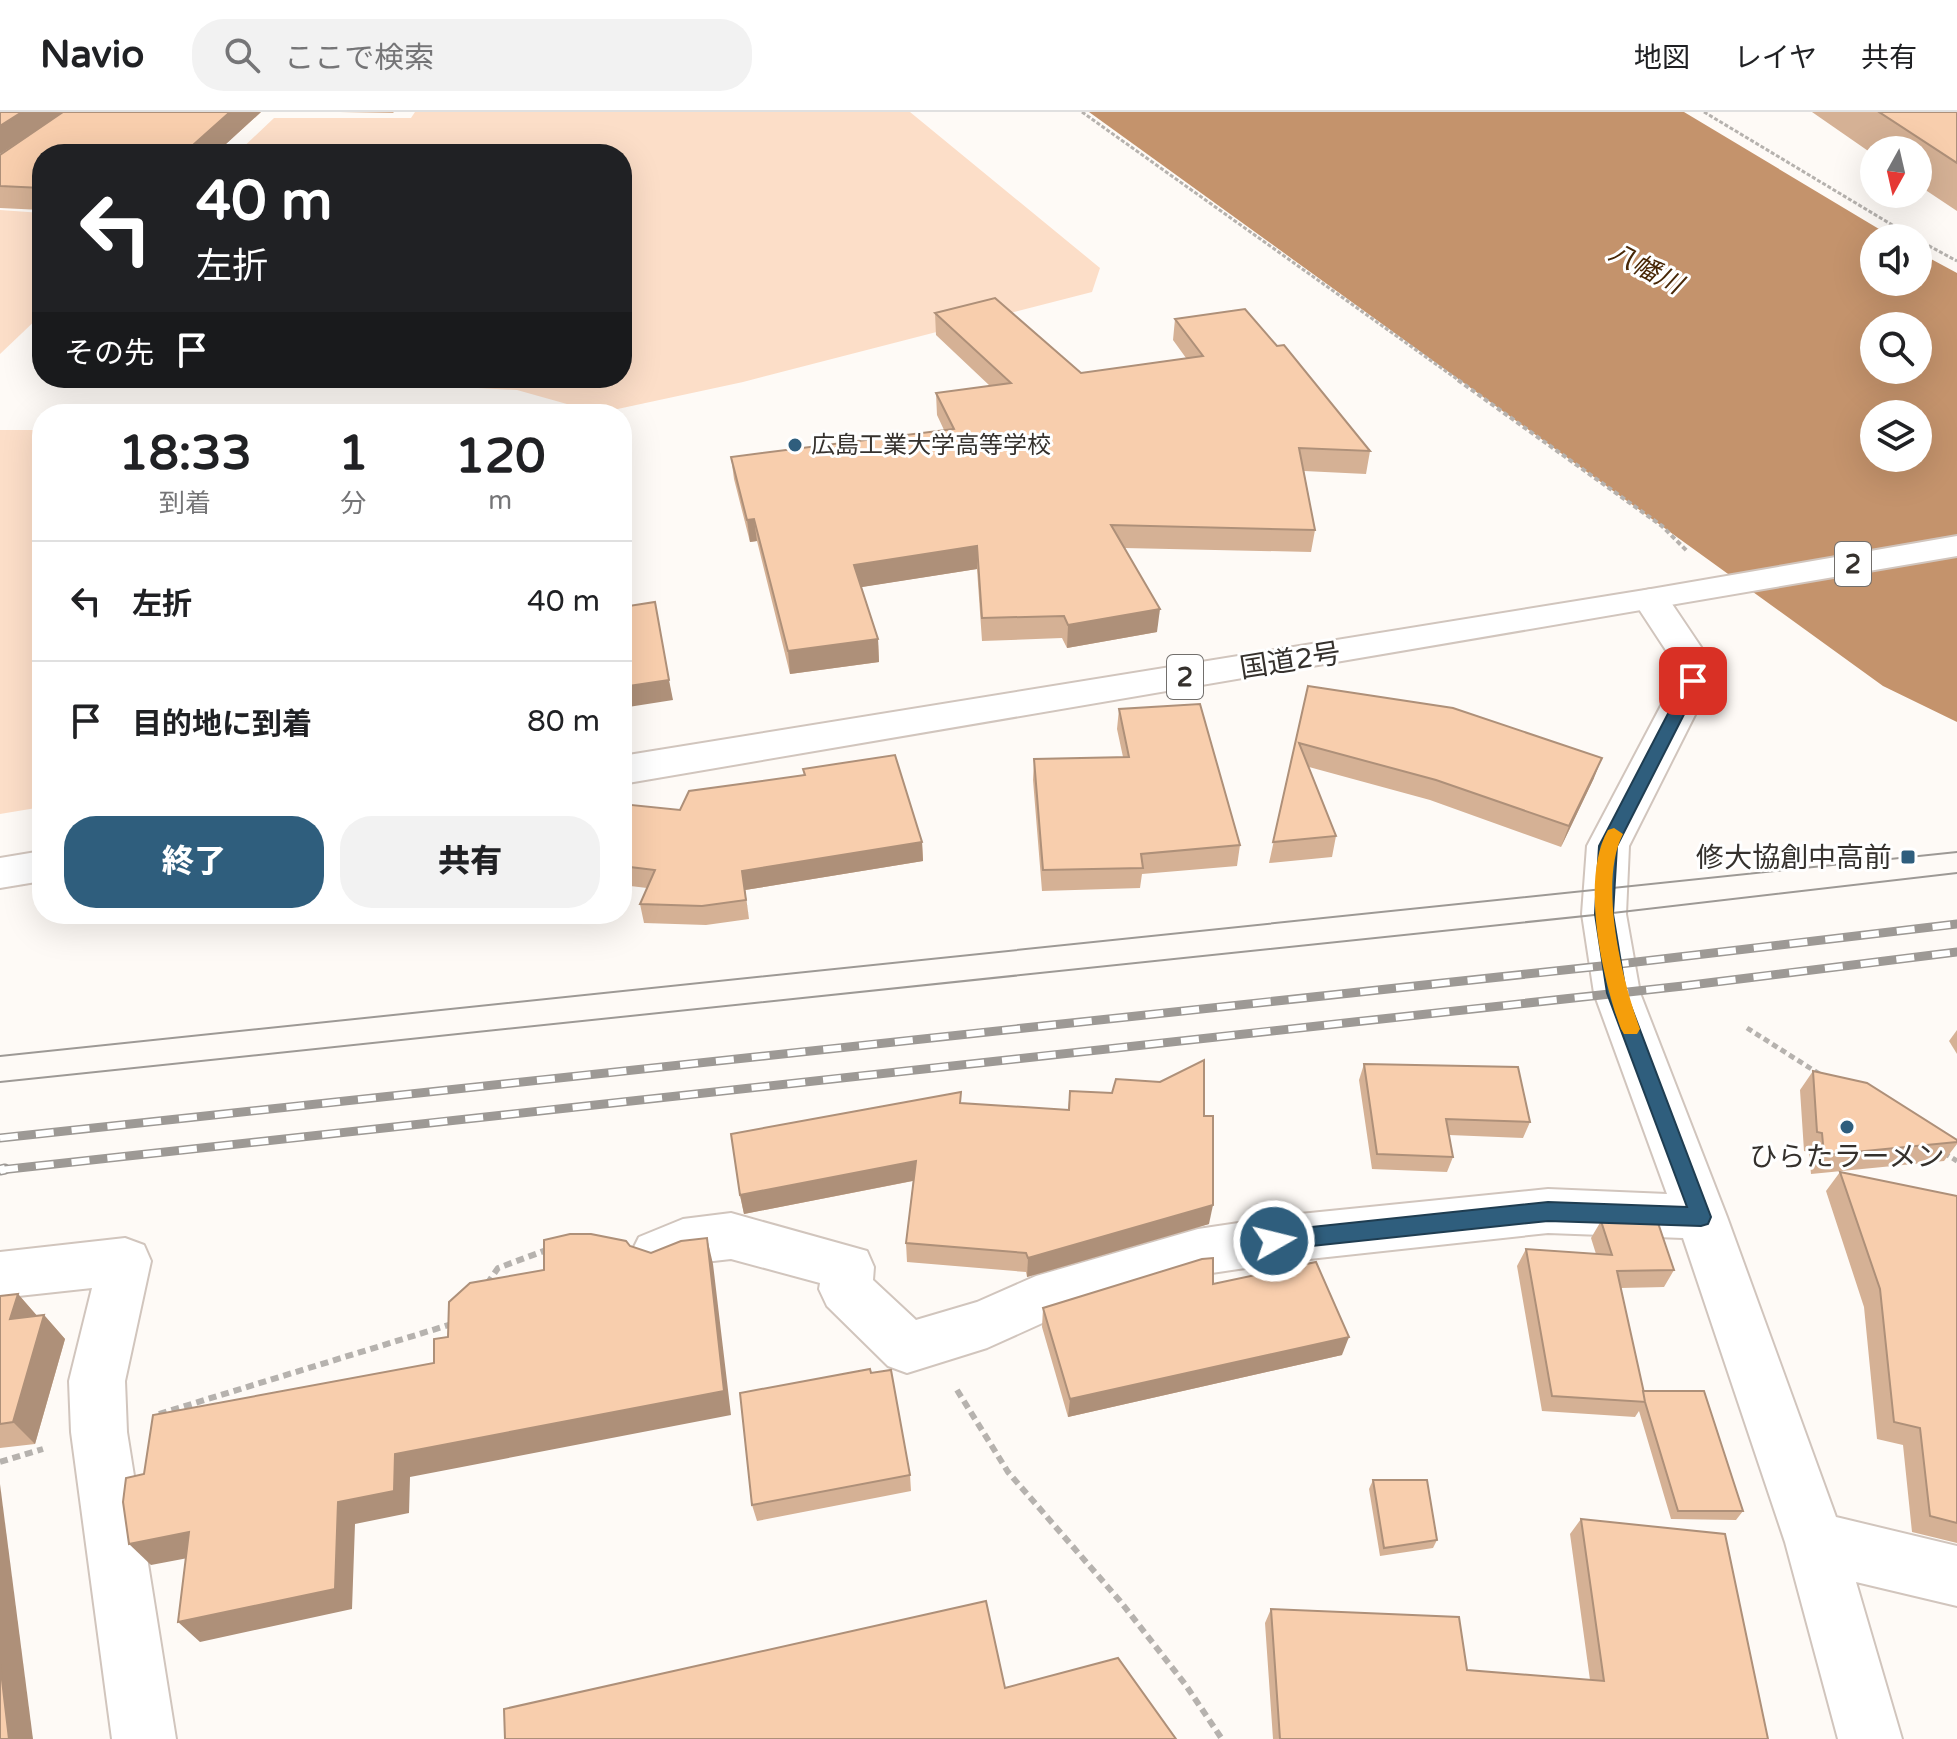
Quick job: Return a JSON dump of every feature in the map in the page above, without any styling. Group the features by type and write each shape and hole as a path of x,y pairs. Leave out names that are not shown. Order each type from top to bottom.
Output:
{"main road":[{"name":"国道2号","path":"632,768 1651,600 1957,546"},
{"path":"1651,600 1692,661 1693,681 1608,846 1604,914 1617,993 1701,1217 1815,1542 1870,1739"},
{"path":"0,873 32,868"},
{"path":"657,1253 683,1242 731,1236 848,1267 846,1289 907,1348 987,1323 1036,1300 1198,1252 1300,1237 1548,1211 1701,1217"},
{"path":"0,1275 125,1261 97,1381 99,1432 144,1739"},
{"path":"1815,1542 1957,1576"}],"path":[{"path":"1082,112 1662,526 1690,555"},
{"path":"1704,112 1891,224"},
{"path":"1932,248 1957,261"},
{"path":"1747,1028 1828,1079"},
{"path":"1934,1146 1957,1161"},
{"path":"481,1292 498,1268 552,1248"},
{"path":"0,1462 451,1324 464,1316"},
{"path":"928,1343 1008,1472 1120,1601 1185,1684 1222,1739"}],"shaded area":[{"path":"415,112 910,112 1100,268 1092,292 743,382 632,406 567,404 517,390 480,388 632,388 632,144 247,144 274,118 411,118"},
{"path":"0,210 32,212 32,324 0,354"},
{"path":"0,430 32,430 32,809 0,814"}],"water":[{"name":"八幡川","path":"1089,112 1684,112 1871,224 1860,224 1860,296 1932,296 1932,260 1957,273 1957,722 1883,686"}],"building":[{"path":"0,112 22,112 0,126"},
{"path":"63,112 230,112 194,144 32,144 32,188 0,186 0,155"},
{"path":"1879,112 1957,112 1957,163 1932,147 1932,136 1916,136"},
{"path":"995,298 1081,373 1203,356 1175,319 1245,309 1277,346 1284,345 1370,451 1299,448 1315,530 1111,525 1160,609 1068,625 1064,616 982,618 977,546 854,565 878,639 788,651 754,519 747,520 731,457 954,429 936,393 1011,383 935,313"},
{"path":"655,602 669,680 632,686 632,605"},
{"path":"1308,686 1453,708 1602,758 1569,826 1436,780 1299,743 1336,836 1273,842"},
{"path":"1200,704 1240,845 1141,854 1143,868 1043,870 1034,759 1129,757 1119,709"},
{"path":"895,755 922,842 742,871 746,900 702,906 640,904 655,870 632,867 632,805 680,810 689,791 805,775 803,769"},
{"path":"1204,1060 1204,1116 1213,1116 1213,1205 1028,1258 1026,1253 906,1243 916,1161 740,1195 731,1134 961,1092 960,1103 1069,1110 1070,1091 1112,1093 1116,1079 1160,1082"},
{"path":"1364,1064 1518,1067 1530,1122 1446,1119 1453,1157 1377,1154"},
{"path":"1813,1071 1867,1083 1957,1142 1824,1155 1822,1133 1817,1132"},
{"path":"1840,1172 1957,1196 1957,1523 1930,1516 1920,1428 1894,1422 1880,1289"},
{"path":"1601,1221 1658,1223 1674,1270 1617,1271 1646,1402 1552,1396 1526,1249 1612,1255"},
{"path":"570,1234 591,1234 626,1241 630,1246 651,1253 681,1241 707,1238 724,1391 395,1454 394,1491 338,1502 335,1589 178,1622 189,1532 129,1544 123,1502 126,1478 144,1474 153,1415 434,1363 434,1339 448,1337 449,1302 470,1283 544,1270 544,1240"},
{"path":"1213,1258 1213,1284 1316,1262 1349,1337 1070,1399 1043,1308"},
{"path":"18,1294 10,1319 44,1315 13,1422 0,1424 0,1296"},
{"path":"870,1369 871,1373 891,1370 910,1475 752,1505 740,1393"},
{"path":"1643,1391 1704,1391 1743,1511 1678,1511"},
{"path":"1373,1480 1427,1480 1437,1540 1384,1548"},
{"path":"1581,1519 1725,1534 1768,1739 1280,1739 1271,1609 1459,1617 1467,1670 1604,1681"},
{"path":"986,1601 1005,1688 1118,1658 1176,1739 505,1739 504,1709"},
{"path":"0,1663 9,1739 0,1739"}],"tram line":[{"path":"0,1056 1957,852"},
{"path":"0,1082 1604,914 1957,873"}],"railway":[{"path":"0,1138 1611,965 1957,924"},
{"path":"5,1169 0,1170 1683,986 1957,952"}],"slow traffic":[{"path":"1614,834 1608,846 1604,914 1617,993 1630,1029"}],"place":[{"name":"広島工業大学高等学校","path":"795,445"},
{"name":"修大協創中高前","path":"1908,857"},
{"name":"ひらたラーメン","path":"1847,1127"}],"route":[{"path":"1274,1241 1548,1211 1701,1217 1617,993 1604,914 1608,846 1693,681"}]}
